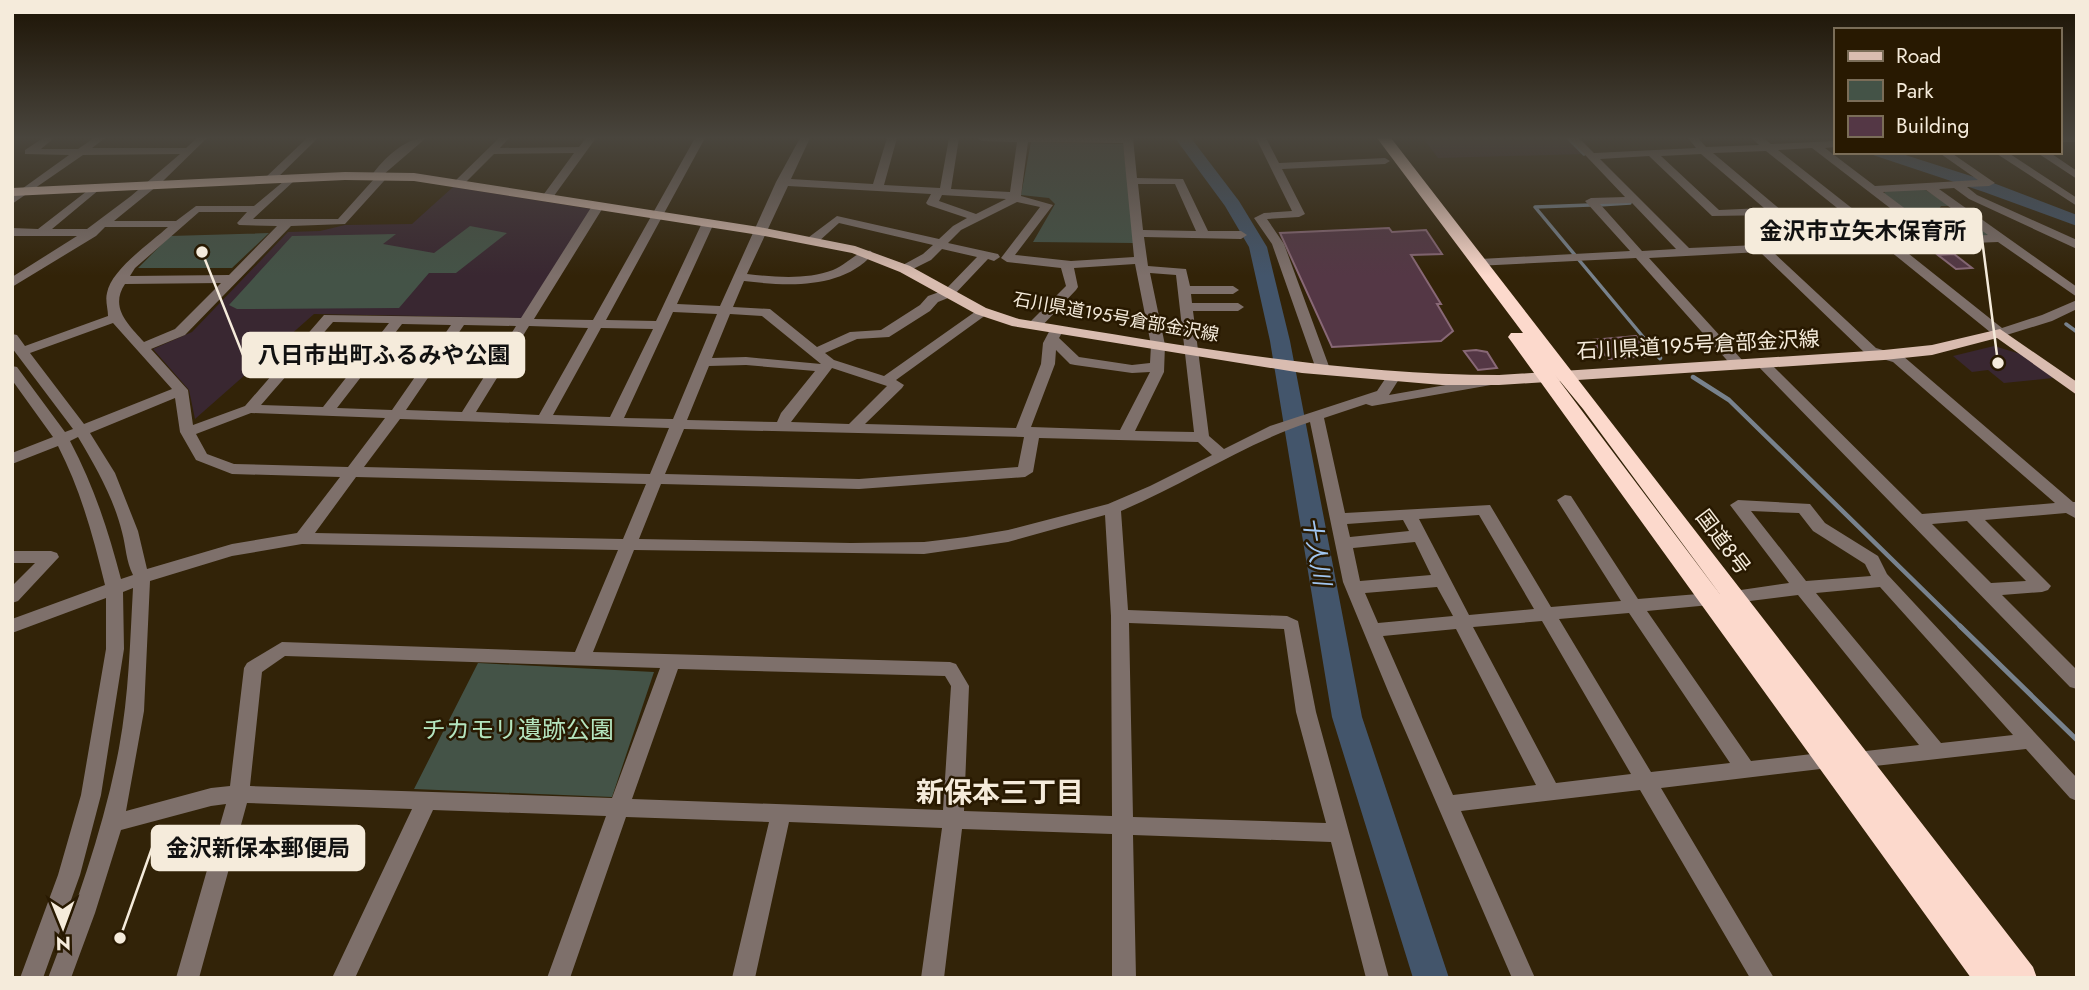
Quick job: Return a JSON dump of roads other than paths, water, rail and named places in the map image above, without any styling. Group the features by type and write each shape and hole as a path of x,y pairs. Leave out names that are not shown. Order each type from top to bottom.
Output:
{"highway":[{"name":"国道8号","path":"1404,184 1554,374 1590,405 2022,978"},
{"name":"国道8号","path":"1419,184 1480,263 1710,599 1990,978"}],"main road":[{"name":"石川県道195号倉部金沢線","path":"19,191 169,184"},
{"name":"石川県道195号倉部金沢線","path":"459,184 813,240 870,255 905,269 984,312 1054,334 1192,349 1302,368 1442,380 1499,380 1554,374 1884,355 1932,350 2000,333"},
{"path":"2000,333 2077,390"}],"street":[{"path":"283,184 243,223 341,222 375,184"},
{"path":"547,198 557,184"},
{"path":"544,419 673,184"},
{"path":"581,659 630,545 676,424 781,184"},
{"path":"824,184 1016,197 1047,205 1007,258"},
{"path":"944,184 942,191 932,203 978,218"},
{"path":"1016,197 1018,184"},
{"path":"1126,433 1157,367 1158,345 1141,264 1132,184"},
{"path":"1180,184 1203,233"},
{"path":"1284,184 1299,214 1264,215 1260,218 1278,244 1323,369"},
{"path":"1620,184 1686,252"},
{"path":"1685,184 1716,214 1775,211"},
{"path":"1743,184 1816,246"},
{"path":"1813,184 2000,333 2035,323 2077,304"},
{"path":"1867,184 1941,241"},
{"path":"1875,190 1973,184"},
{"path":"2048,184 2077,203"},
{"path":"12,283 98,228 153,185"},
{"path":"1957,185 1973,197 2077,245"},
{"path":"40,233 96,187"},
{"path":"1929,187 2077,293"},
{"path":"12,201 19,191"},
{"path":"905,269 927,257 957,228 1016,197"},
{"path":"1635,200 1591,201 1738,364"},
{"path":"466,417 598,206"},
{"path":"257,209 196,209 131,266 113,292 115,318 181,390 187,432 201,457 232,469 859,484 1025,472 1028,431 1054,334"},
{"path":"813,240 837,219 985,256 1067,265 1141,264 1182,272 1202,437"},
{"path":"142,348 180,332 287,223"},
{"path":"615,422 708,223"},
{"path":"12,232 40,233 178,224"},
{"path":"739,278 794,280 835,275 854,267 870,255 881,244 883,230"},
{"path":"1137,233 1241,235"},
{"path":"1480,263 2000,238"},
{"path":"1762,248 1871,351 1898,359 2074,510"},
{"path":"816,352 855,335 884,334 925,309 933,299 949,293 985,256"},
{"path":"1035,326 1072,287 1067,265"},
{"path":"119,280 231,279"},
{"path":"1184,290 1233,290"},
{"path":"1186,307 1238,307"},
{"path":"669,308 765,312 816,352 827,365"},
{"path":"886,381 984,312"},
{"path":"59,978 84,914 113,823 134,712 142,577 135,561 130,531 107,473 81,430 18,345 115,318"},
{"path":"250,409 329,318 661,325"},
{"path":"328,410 399,319"},
{"path":"302,538 354,472 460,321"},
{"path":"1054,334 1075,361 1132,369 1157,367"},
{"path":"703,362 827,365 897,385 855,426"},
{"path":"1762,363 2076,681"},
{"path":"783,425 786,416 827,365"},
{"path":"12,370 62,439 86,489 98,523 114,587 115,649 90,795 69,875 31,978"},
{"path":"12,626 142,577 232,550 302,538 924,548 1008,536 1113,508 1156,490 1275,429 1382,394 1394,376"},
{"path":"1352,404 1499,380"},
{"path":"12,459 181,390"},
{"path":"187,432 250,409 328,410 676,424 1126,433 1202,437 1222,455"},
{"path":"1312,415 1355,588 1397,691 1524,978"},
{"path":"1565,500 1747,771"},
{"path":"1936,751 1802,588 1738,505 1804,508 1819,527 1872,560 1884,582 2077,792"},
{"path":"1113,508 1120,617 1124,978"},
{"path":"1338,519 1484,509 1763,978"},
{"path":"1918,520 2074,510"},
{"path":"1408,514 1550,792"},
{"path":"1970,516 2042,586 1986,590"},
{"path":"1343,543 1420,536"},
{"path":"12,558 51,557 12,597"},
{"path":"1355,588 1442,580"},
{"path":"1734,597 1802,588 1884,582"},
{"path":"1373,630 1710,599"},
{"path":"1120,617 1287,623 1292,626 1306,712 1378,978"},
{"path":"187,978 239,794 253,668 282,649 950,669 960,685 953,820 932,978"},
{"path":"558,978 672,660"},
{"path":"1857,760 2029,741"},
{"path":"1448,804 1829,761"},
{"path":"113,823 211,797 239,794 1338,833"},
{"path":"343,978 427,800"},
{"path":"743,978 781,813"}],"waterway":[{"name":"十人川","path":"1217,184 1258,247 1280,341 1347,717 1431,978"},
{"path":"1978,184 2077,221"},
{"path":"1599,205 1630,203"},
{"path":"1575,255 1535,207 1590,205"},
{"path":"1579,260 1654,350"},
{"path":"2066,324 2077,332"},
{"path":"1652,349 1660,358"},
{"path":"1693,377 1729,400 1962,628"},
{"path":"1960,626 2077,740"}],"place":[{"name":"八日市出町ふるみや公園","path":"202,252"},
{"name":"金沢市立矢木保育所","path":"1998,363"},
{"name":"金沢新保本郵便局","path":"120,938"}],"district":[{"name":"新保本三丁目","path":"1000,792"}],"park label":[{"name":"チカモリ遺跡公園","path":"518,729"}]}
